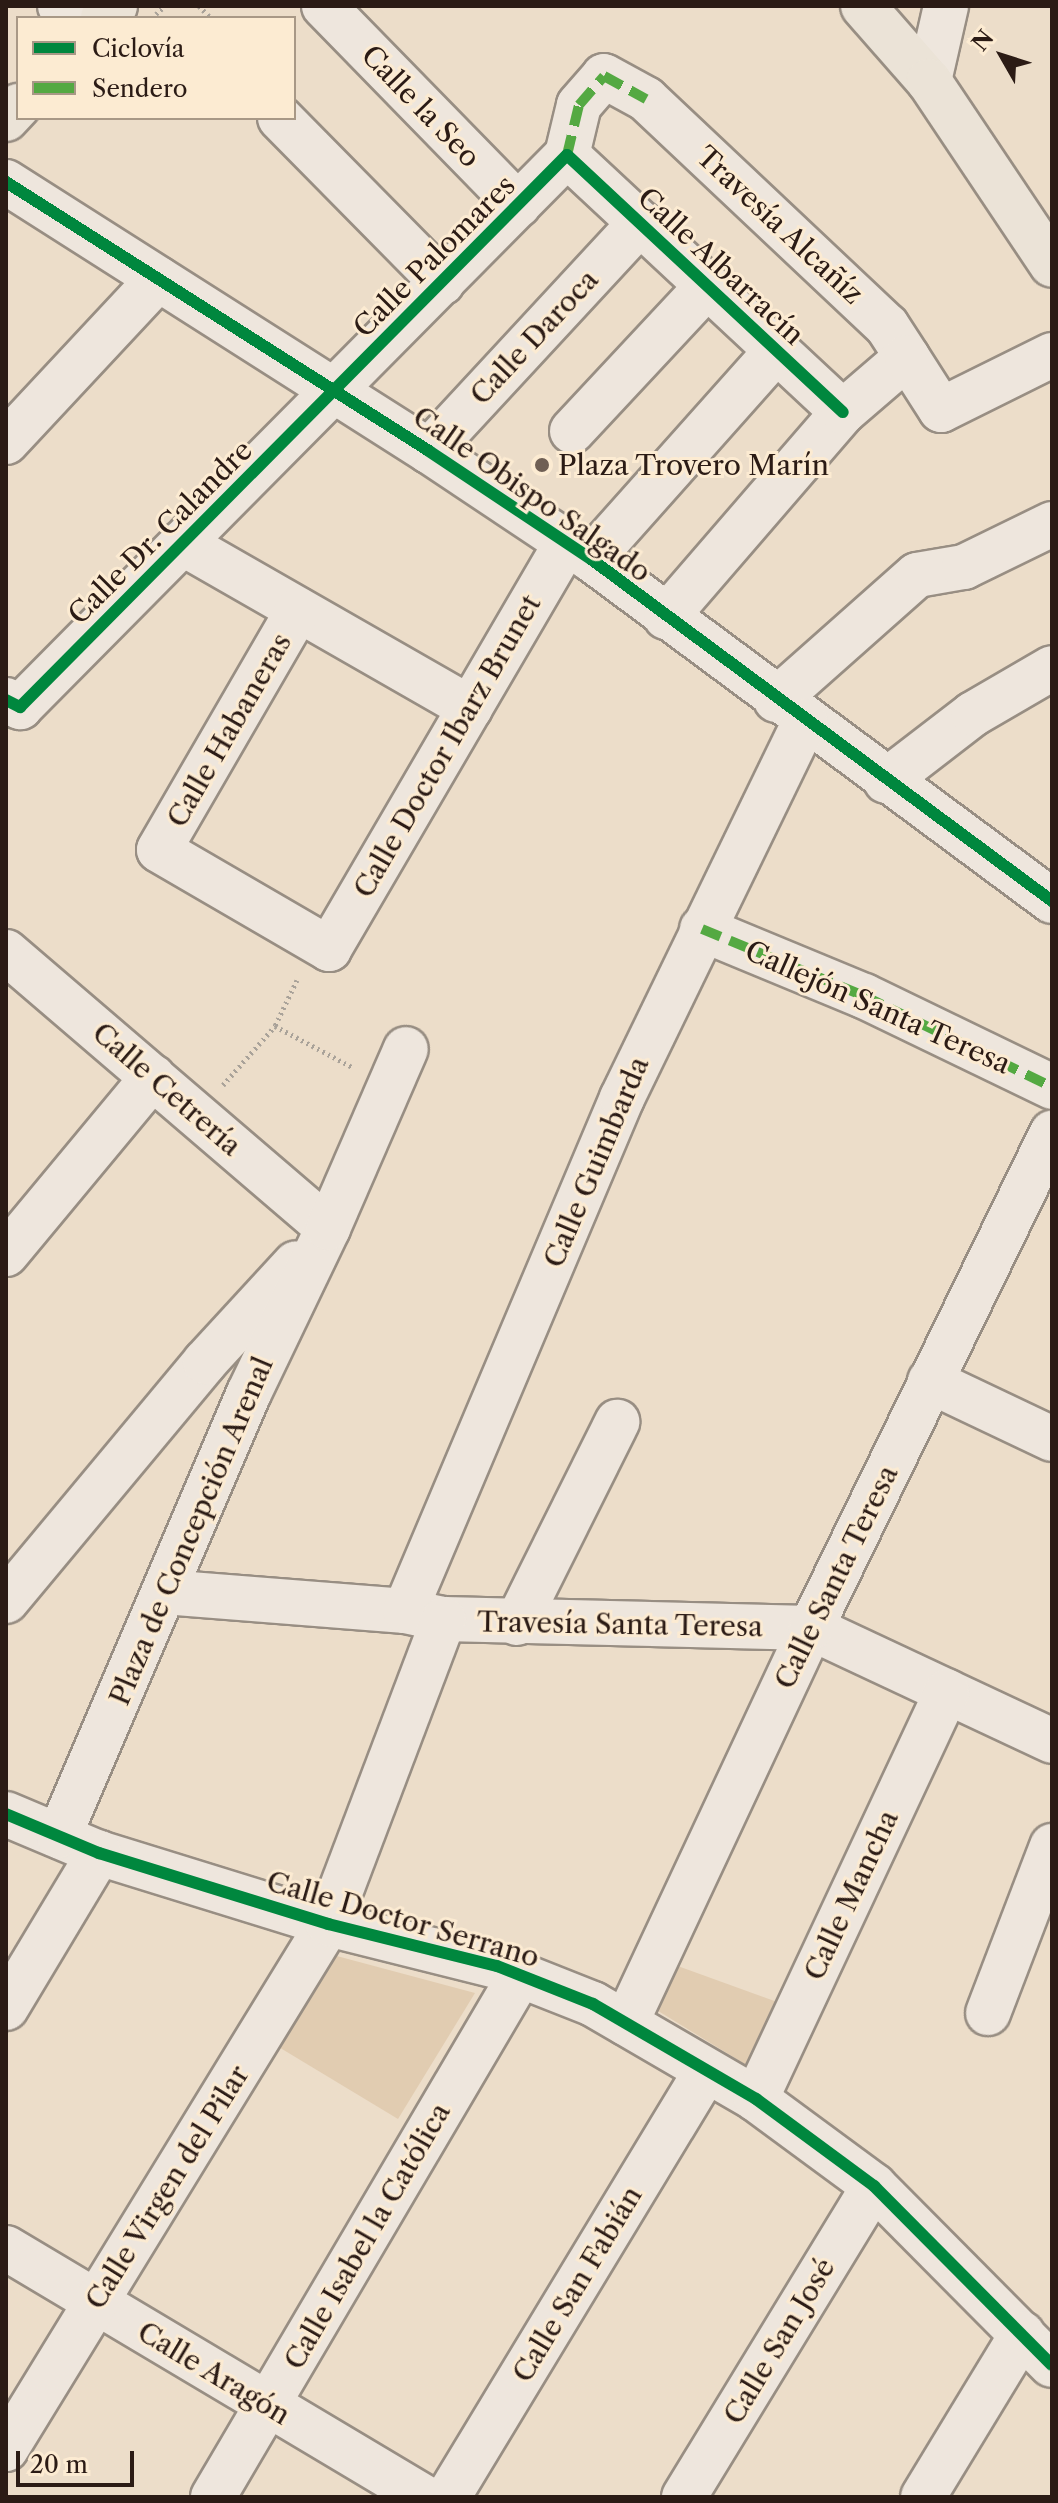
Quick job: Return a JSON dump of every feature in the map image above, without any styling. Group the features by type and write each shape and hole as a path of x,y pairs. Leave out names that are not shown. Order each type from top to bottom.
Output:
{"main road":[{"path":"863,6 929,81 1052,265"}],"street":[{"name":"Calle la Seo","path":"324,6 518,205"},
{"path":"929,81 946,6"},
{"name":"Travesía Alcañíz","path":"567,155 579,105 604,76 646,99 887,326 941,410 1052,355"},
{"path":"282,120 442,282"},
{"name":"Calle Palomares","path":"335,390 567,155"},
{"name":"Calle Albarracín","path":"567,155 843,412"},
{"name":"Calle Obispo Salgado","path":"6,182 335,390 579,551 1052,901"},
{"name":"Calle Daroca","path":"429,451 640,223"},
{"path":"6,442 158,279"},
{"path":"572,431 707,286"},
{"name":"Calle Doctor Ibarz Brunet","path":"329,949 470,708 579,551 777,350"},
{"path":"666,617 843,412 907,357"},
{"name":"Calle Dr. Calandre","path":"13,704 182,543 335,390"},
{"name":"Calle Guimbarda","path":"328,1924 425,1615 622,1098 702,929 790,710 917,575 964,567 1052,524"},
{"path":"182,543 470,708"},
{"name":"Calle Habaneras","path":"298,610 159,850 329,949"},
{"path":"886,781 973,714 1052,668"},
{"name":"Callejón Santa Teresa","path":"702,929 864,996 1052,1087"},
{"name":"Calle Cetrería","path":"6,952 328,1228"},
{"name":"Plaza de Concepción Arenal","path":"59,1836 249,1393 328,1228 398,1068"},
{"path":"10,1240 153,1077"},
{"name":"Calle Santa Teresa","path":"626,2023 811,1628 1052,1133"},
{"name":"Plaza de Concepción Arenal","path":"6,1601 205,1362 328,1228"},
{"path":"930,1381 1052,1439"},
{"path":"517,1623 617,1422"},
{"name":"Travesía Santa Teresa","path":"164,1592 517,1623 811,1628 1052,1741"},
{"name":"Calle Mancha","path":"756,2099 947,1691"},
{"path":"6,1783 6,1790"},
{"name":"Calle Doctor Serrano","path":"6,1814 99,1853 328,1924 521,1974 593,2004 756,2099 874,2186 1052,2365"},
{"path":"988,2013 1051,1852"},
{"path":"6,2008 99,1853"},
{"name":"Calle Virgen del Pilar","path":"6,2449 328,1924"},
{"name":"Calle Isabel la Católica","path":"213,2497 521,1974"},
{"name":"Calle San Fabián","path":"448,2497 706,2071"},
{"name":"Calle San José","path":"684,2497 874,2186"},
{"name":"Calle Aragón","path":"6,2248 423,2497"},
{"path":"923,2497 1022,2334"}],"path":[{"path":"197,1115 275,1026 303,968 329,949"},
{"path":"275,1026 398,1068"}],"shaded area":[{"path":"333,1955 475,1993 398,2119 277,2046"},
{"path":"675,1965 780,2003 748,2066 655,2009"}],"marked path":[{"path":"567,155 579,105 604,76 646,99"},
{"path":"702,929 864,996 1052,1087"}],"cycle path":[{"path":"6,700 20,707 567,155 843,412"},
{"path":"6,182 429,451 591,559 1052,901"},
{"path":"6,1814 99,1853 328,1924 497,1966 593,2004 756,2099 874,2186 1052,2365"}],"place":[{"name":"Plaza Trovero Marín","path":"542,465"}]}
